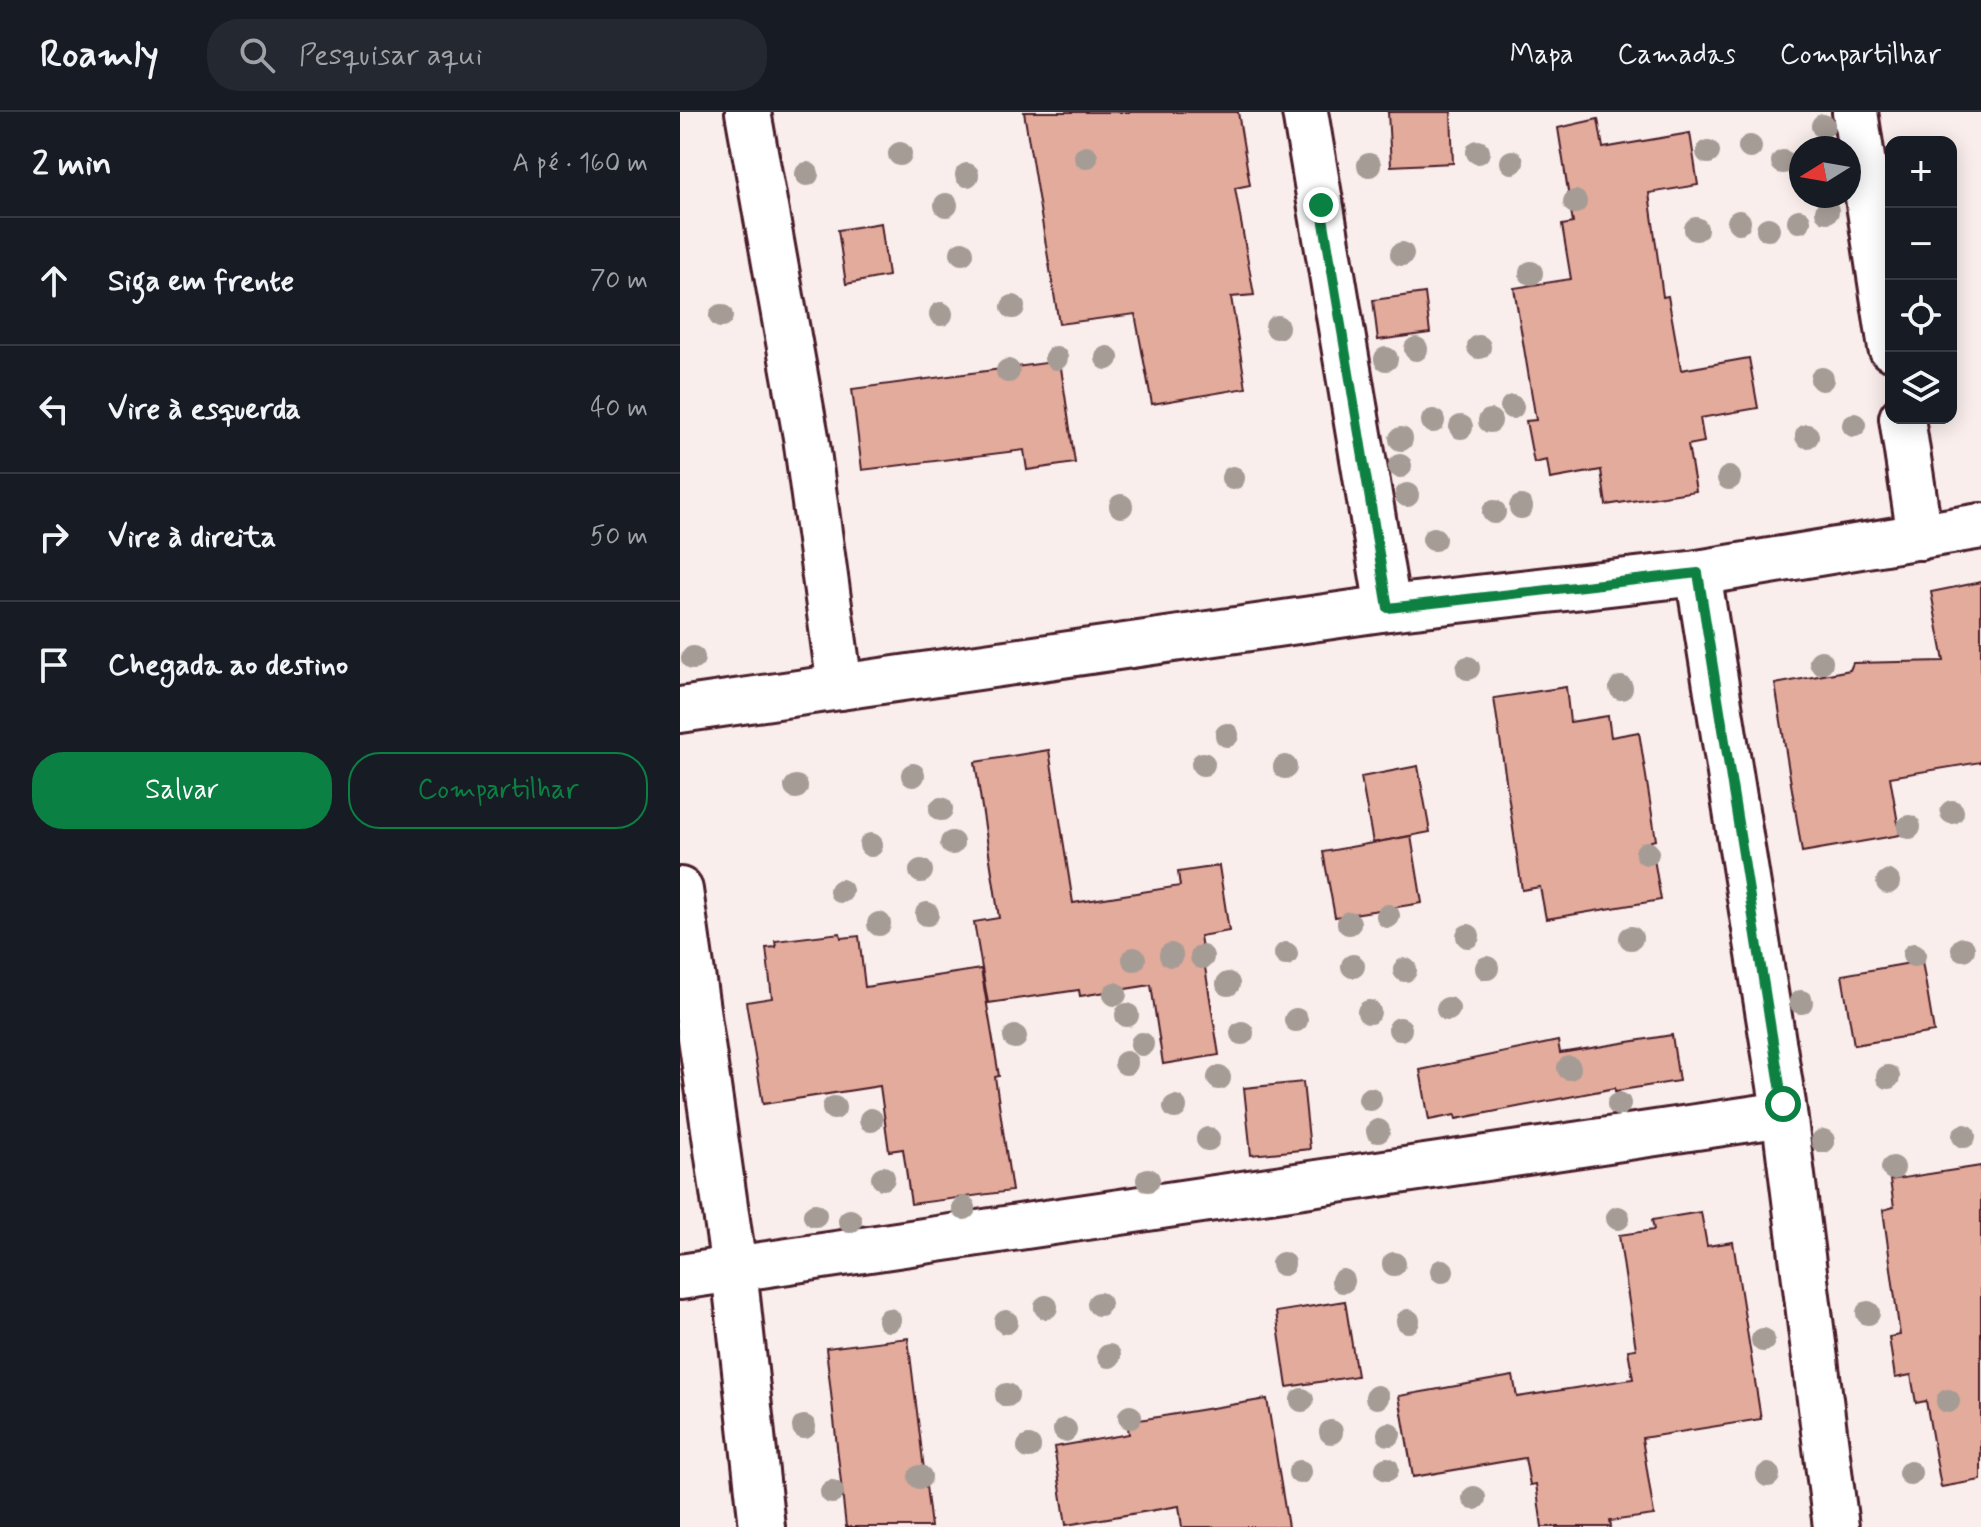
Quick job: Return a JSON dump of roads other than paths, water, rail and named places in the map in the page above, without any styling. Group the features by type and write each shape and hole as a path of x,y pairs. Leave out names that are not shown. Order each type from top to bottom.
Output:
{"street":[{"path":"748,112 806,437 840,687"},
{"path":"1305,112 1388,608"},
{"path":"1855,112 1885,309"},
{"path":"1903,424 1920,537"},
{"path":"680,710 1388,608 1698,573 1981,526"},
{"path":"1698,573 1784,1114 1836,1527"},
{"path":"680,890 734,1269 762,1527"},
{"path":"680,1277 1784,1114"}]}
